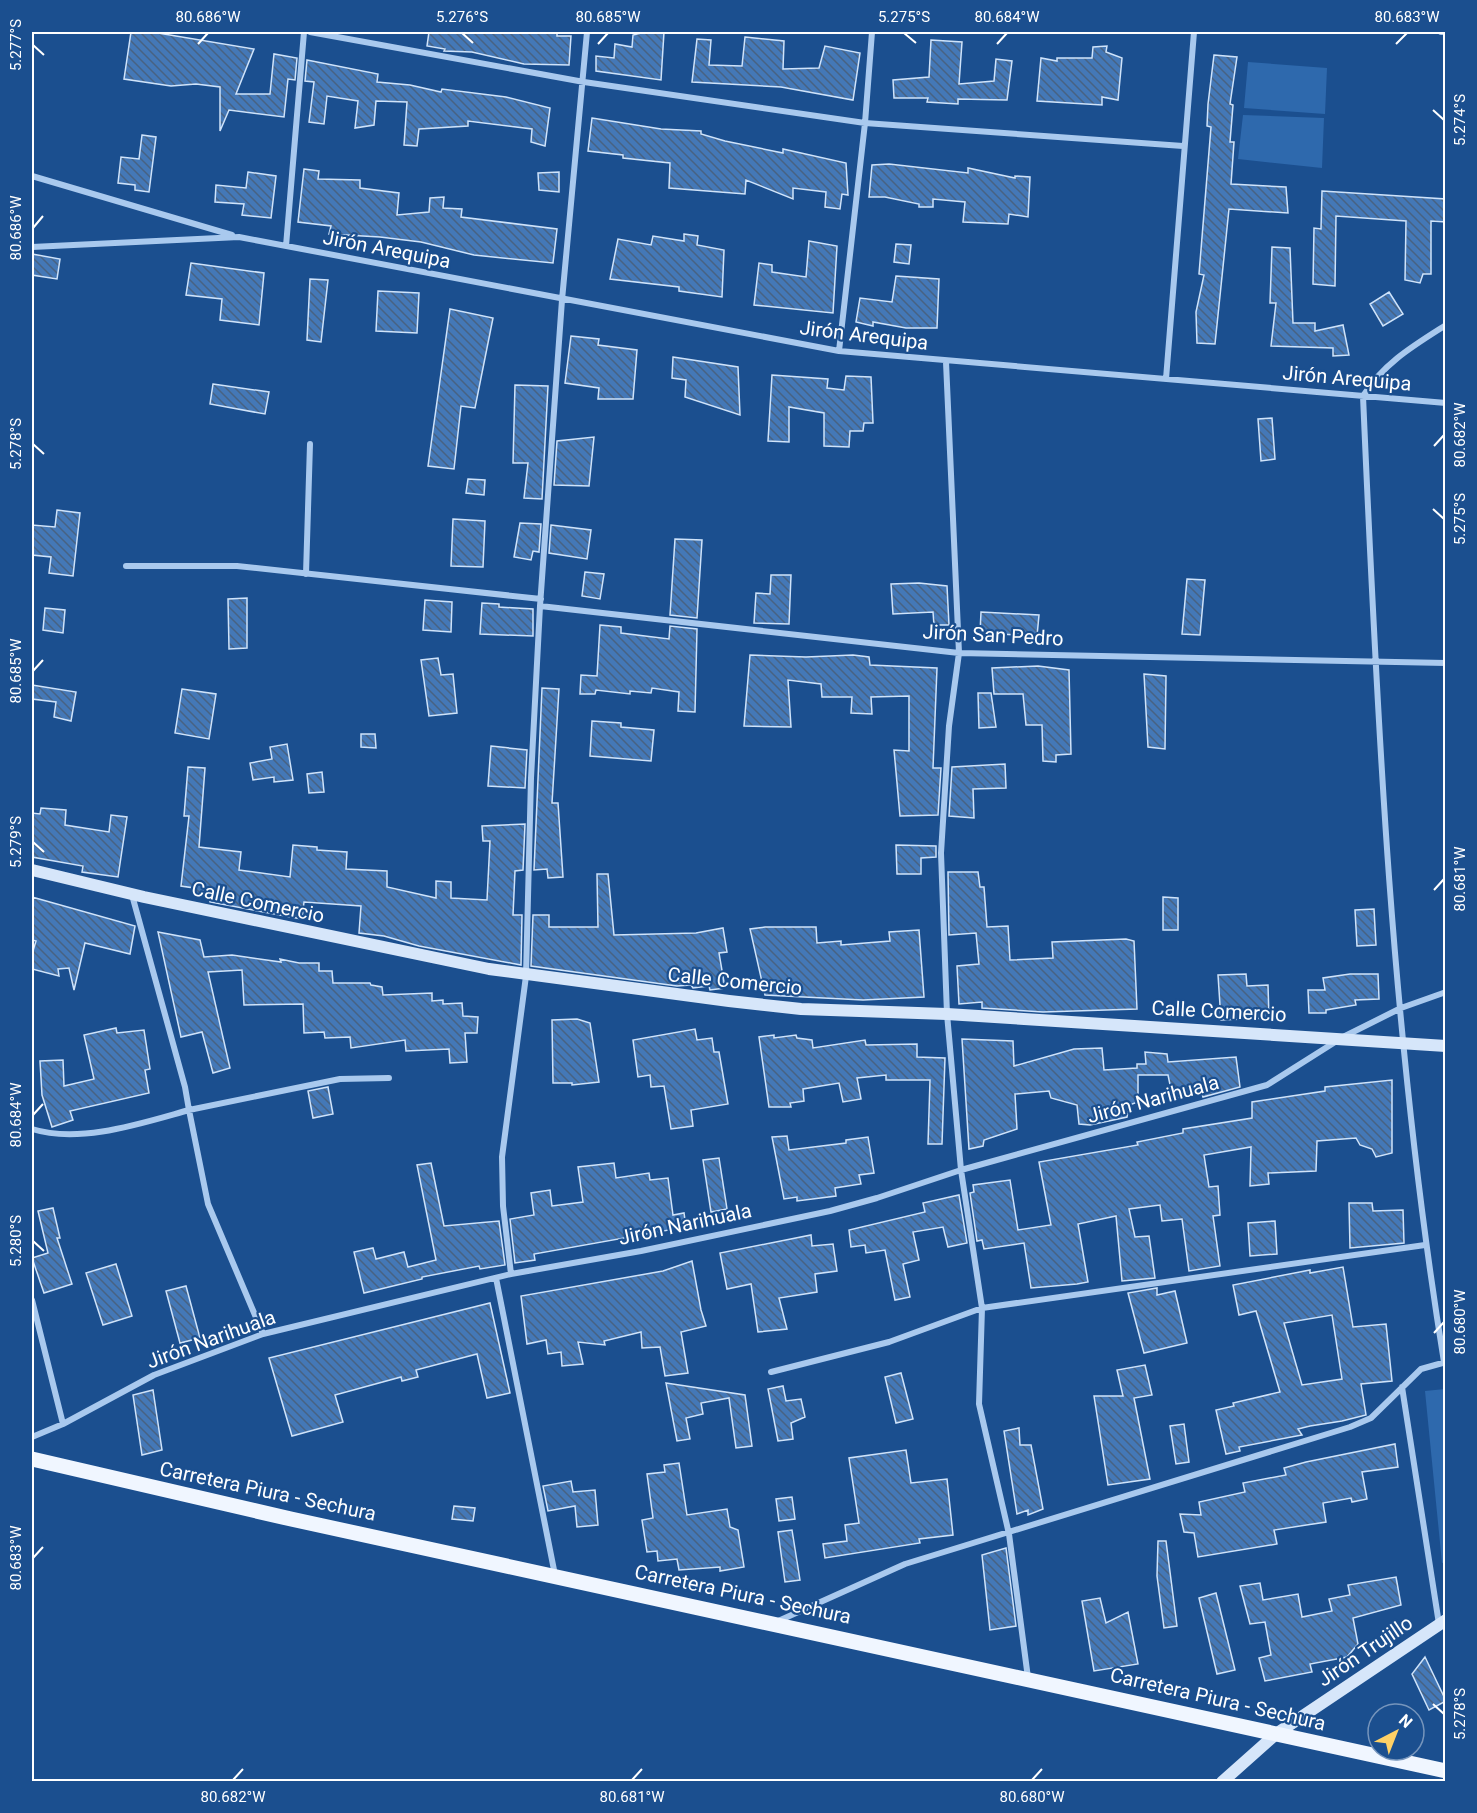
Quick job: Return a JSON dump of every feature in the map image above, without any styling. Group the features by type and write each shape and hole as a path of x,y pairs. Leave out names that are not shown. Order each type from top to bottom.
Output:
{"main road":[{"name":"Carretera Piura - Sechura","path":"32,1459 1446,1771"}],"street":[{"path":"286,246 304,32"},
{"path":"310,32 584,82 865,123 1183,146"},
{"path":"511,1274 503,1206 502,1156 526,976 531,778 541,602 562,300 587,32"},
{"path":"839,351 865,123 872,32"},
{"path":"1166,379 1194,32"},
{"path":"1441,32 1446,32"},
{"path":"32,176 239,237"},
{"path":"32,247 239,237"},
{"name":"Jirón Arequipa","path":"239,237 839,351 946,362 1446,403"},
{"path":"776,1623 905,1564 1009,1534 1350,1427 1371,1418 1421,1369 1445,1362 1425,1245 1401,1008 1374,660 1363,396 1376,375 1393,359 1446,325"},
{"path":"946,362 959,653 949,726 942,853 946,1014 961,1170 982,1308 979,1404 1009,1534 1028,1678"},
{"path":"306,574 310,444"},
{"name":"Jirón San Pedro","path":"126,566 237,566 959,653 1446,663"},
{"name":"Calle Comercio","path":"32,870 132,895 360,944 526,976 801,1009 946,1014 1343,1037 1446,1046"},
{"path":"132,895 185,1087 208,1204 263,1334"},
{"name":"Jirón Narihuala","path":"32,1437 63,1424 154,1375 263,1334 511,1274 641,1251 830,1211 961,1170 1267,1085 1343,1037 1401,1008 1446,992"},
{"path":"32,1129 60,1134 122,1129 189,1110 340,1079 389,1078"},
{"path":"771,1372 889,1342 982,1308 1425,1245"},
{"path":"496,1278 555,1575"},
{"path":"32,1300 63,1424"},
{"path":"1402,1387 1442,1622"},
{"name":"Jirón Trujillo","path":"1222,1782 1276,1734 1442,1622"}],"shaded area":[{"path":"1248,62 1327,68 1325,114 1244,108"},
{"path":"1243,115 1324,118 1322,168 1238,159"},
{"path":"1445,1389 1446,1562 1442,1563 1425,1391"}],"building":[{"path":"131,32 152,32 254,49 236,94 270,94 274,54 297,58 295,80 288,79 284,117 229,110 220,131 220,87 196,84 171,86 124,79"},
{"path":"429,32 557,32 557,36 571,36 569,65 524,64 472,52 444,51 445,49 427,46"},
{"path":"645,32 664,32 661,80 596,71 596,56 614,58 615,44 632,47 633,35"},
{"path":"745,37 784,41 783,69 819,68 825,46 860,53 853,100 781,87 692,82 697,39 711,40 709,65 742,66"},
{"path":"931,40 962,42 959,84 994,81 996,59 1012,61 1007,100 958,99 958,104 927,102 928,98 894,98 893,80 929,77"},
{"path":"1107,46 1106,52 1122,58 1118,100 1102,97 1102,105 1037,101 1041,58 1057,61 1057,58 1092,58 1093,47"},
{"path":"1214,55 1237,57 1230,104 1233,105 1230,142 1234,142 1231,184 1286,187 1288,213 1229,209 1215,344 1197,343 1196,312 1204,275 1199,274 1211,127 1207,126 1208,104"},
{"path":"307,60 378,74 377,82 410,85 441,92 442,89 506,97 550,108 545,146 531,142 532,129 468,121 468,126 419,129 417,146 404,145 407,102 376,101 374,125 355,128 358,101 327,96 324,124 309,122 314,82 305,81"},
{"path":"592,118 661,129 701,131 701,134 725,141 783,153 783,149 846,163 848,195 842,194 840,209 825,207 826,192 793,188 793,199 746,180 745,194 669,188 670,163 623,158 623,155 588,151"},
{"path":"142,135 156,137 149,192 135,190 135,185 118,183 121,157 139,159"},
{"path":"889,164 968,173 968,168 1015,178 1015,176 1030,177 1028,217 1009,214 1008,224 963,222 965,202 933,199 933,207 919,207 919,204 885,197 869,197 872,165"},
{"path":"304,169 319,171 318,179 360,180 360,188 399,193 397,215 429,212 430,198 444,197 443,208 462,209 461,217 557,229 553,263 474,255 421,242 329,234 331,226 298,222"},
{"path":"248,172 276,176 271,218 242,215 244,204 215,202 216,185 246,188"},
{"path":"559,172 559,192 539,190 538,173"},
{"path":"1322,191 1446,199 1446,222 1431,221 1431,274 1423,274 1420,283 1405,280 1406,221 1336,216 1335,286 1313,284 1314,228 1321,229"},
{"path":"684,234 698,236 697,245 724,250 722,297 679,291 679,287 610,279 618,239 651,245 653,236 684,241"},
{"path":"809,241 837,246 833,313 754,305 759,263 772,265 772,272 806,277"},
{"path":"896,244 911,245 909,264 894,262"},
{"path":"1272,247 1290,248 1293,323 1315,323 1315,331 1343,325 1349,355 1333,356 1333,348 1271,346 1276,303 1270,303"},
{"path":"32,254 60,259 57,279 32,275"},
{"path":"191,263 264,273 259,325 220,320 222,299 186,295"},
{"path":"896,276 939,279 937,328 906,328 873,322 873,326 856,322 860,298 892,302"},
{"path":"310,279 328,280 321,342 307,340"},
{"path":"378,291 419,293 417,333 376,331"},
{"path":"1389,292 1403,314 1383,326 1370,304"},
{"path":"450,309 493,318 475,408 461,406 454,469 428,466"},
{"path":"571,336 599,339 598,345 637,350 633,399 598,399 599,388 565,383"},
{"path":"673,357 738,367 740,415 685,397 686,380 672,378"},
{"path":"772,375 828,379 827,388 844,390 846,376 871,377 873,423 864,423 863,431 850,431 849,447 824,446 824,413 789,407 789,442 768,441"},
{"path":"213,384 269,392 265,414 210,404"},
{"path":"515,385 548,386 542,499 524,498 528,463 513,463"},
{"path":"1272,418 1275,459 1261,461 1258,419"},
{"path":"594,437 589,486 554,485 557,441"},
{"path":"468,479 485,480 484,495 466,493"},
{"path":"57,510 80,513 73,576 49,573 51,557 32,555 32,525 55,527"},
{"path":"453,519 485,521 483,567 451,566"},
{"path":"520,523 541,524 539,552 533,551 531,560 514,557"},
{"path":"551,525 591,530 587,559 549,553"},
{"path":"675,539 702,540 697,618 670,615"},
{"path":"585,572 604,574 600,599 582,596"},
{"path":"771,575 791,575 789,624 754,623 756,593 770,594"},
{"path":"1187,579 1205,580 1200,635 1182,634"},
{"path":"919,583 947,586 949,625 934,625 933,612 893,614 891,584"},
{"path":"247,598 247,648 229,649 228,599"},
{"path":"425,600 452,602 451,632 423,630"},
{"path":"482,603 499,604 499,607 533,609 533,636 480,634"},
{"path":"45,608 65,610 63,633 43,630"},
{"path":"981,612 1039,615 1037,636 980,633"},
{"path":"600,625 621,627 621,633 669,639 670,626 697,629 695,712 678,711 679,692 652,688 651,693 630,691 630,694 596,690 595,694 580,694 581,675 597,676"},
{"path":"750,655 806,657 853,655 869,657 870,665 937,668 933,768 941,768 938,815 900,816 894,750 909,751 909,696 871,697 872,714 851,713 852,697 822,697 821,684 788,680 791,727 744,726"},
{"path":"438,658 441,675 453,674 457,713 429,716 421,660"},
{"path":"1038,666 1069,670 1071,754 1056,755 1056,762 1043,761 1042,725 1026,725 1023,694 994,694 992,668"},
{"path":"1144,674 1166,676 1165,749 1148,747"},
{"path":"32,685 76,692 71,721 54,717 56,702 32,699"},
{"path":"542,688 559,689 552,803 558,803 563,877 548,878 547,869 534,870"},
{"path":"182,689 216,694 209,739 175,733"},
{"path":"978,693 991,693 996,727 979,728"},
{"path":"592,721 621,723 621,727 654,730 651,761 590,756"},
{"path":"361,734 375,734 376,748 361,747"},
{"path":"287,744 293,780 274,782 274,777 253,780 250,763 272,759 270,747"},
{"path":"491,746 527,750 525,788 488,786"},
{"path":"1005,764 1006,788 973,789 974,818 949,816 952,767"},
{"path":"188,767 205,768 199,847 241,852 239,870 290,877 293,845 317,847 317,850 347,852 346,869 387,871 387,887 436,898 436,881 451,882 451,898 487,900 490,841 483,841 482,826 525,824 523,870 515,871 513,915 522,915 521,965 419,946 384,936 359,933 361,906 304,902 302,919 210,902 210,897 193,894 194,888 181,886 189,816 184,816"},
{"path":"322,772 324,792 309,793 307,774"},
{"path":"41,808 66,810 65,825 109,832 111,815 127,817 118,877 82,872 83,866 32,857 32,813 40,814"},
{"path":"896,845 936,846 936,857 921,858 921,874 897,874"},
{"path":"948,872 978,872 980,887 984,887 987,927 1008,926 1010,960 1053,958 1052,942 1126,939 1134,941 1137,1009 1043,1012 982,1008 982,1002 959,1004 957,966 979,964 976,933 949,935"},
{"path":"597,874 608,874 614,935 696,933 723,928 727,952 719,953 725,988 710,990 709,986 693,988 691,985 677,986 531,966 533,915 549,915 549,927 598,927"},
{"path":"32,897 135,926 130,954 85,943 74,990 69,968 58,969 59,976 32,969 32,954 36,941 32,940"},
{"path":"1163,897 1178,898 1178,930 1163,930"},
{"path":"1374,909 1376,945 1357,946 1355,910"},
{"path":"816,927 817,943 841,941 841,945 890,941 889,932 919,930 924,997 863,1000 765,995 750,929"},
{"path":"158,932 200,940 204,957 232,955 281,962 280,959 299,963 319,963 319,971 332,971 333,983 370,983 382,987 383,995 432,993 432,1001 443,1000 443,1004 462,1003 463,1016 478,1017 477,1033 465,1033 467,1062 450,1063 449,1049 406,1051 405,1040 351,1048 350,1037 325,1038 324,1032 304,1033 303,1004 244,1005 242,970 208,972 230,1068 213,1073 202,1032 181,1037"},
{"path":"1246,974 1247,986 1268,985 1269,1018 1221,1020 1218,975"},
{"path":"1350,974 1378,974 1379,999 1355,1000 1356,1005 1326,1010 1326,1013 1309,1013 1308,990 1325,990 1323,978"},
{"path":"577,1019 590,1023 599,1082 572,1085 572,1083 553,1083 552,1020"},
{"path":"116,1028 117,1033 144,1030 150,1069 145,1070 149,1093 70,1111 73,1120 52,1127 42,1095 40,1061 63,1060 64,1086 94,1079 84,1035"},
{"path":"695,1029 697,1040 712,1038 714,1052 719,1052 728,1104 691,1110 693,1126 671,1129 664,1086 651,1087 650,1075 638,1077 633,1040"},
{"path":"774,1035 774,1038 796,1035 797,1038 812,1040 813,1048 865,1040 866,1045 917,1044 917,1057 945,1058 942,1144 928,1144 930,1080 886,1080 886,1075 857,1078 861,1099 843,1102 839,1083 803,1089 804,1101 790,1103 791,1107 769,1107 759,1037"},
{"path":"962,1039 1013,1041 1014,1066 1074,1049 1102,1048 1104,1070 1137,1068 1137,1064 1146,1064 1145,1052 1167,1054 1168,1062 1236,1057 1240,1087 1203,1097 1201,1091 1173,1099 1168,1075 1138,1075 1138,1102 1129,1105 1127,1117 1090,1125 1079,1124 1077,1105 1051,1098 1049,1091 1015,1094 1017,1129 984,1140 983,1146 969,1149"},
{"path":"1392,1080 1392,1153 1376,1157 1372,1149 1360,1145 1356,1138 1317,1141 1316,1171 1268,1173 1269,1184 1250,1186 1251,1147 1204,1155 1209,1187 1218,1186 1220,1215 1213,1216 1220,1266 1189,1271 1182,1219 1162,1221 1160,1205 1129,1209 1135,1237 1149,1236 1155,1278 1122,1281 1116,1216 1078,1224 1088,1282 1077,1284 1031,1288 1024,1243 984,1249 982,1240 977,1241 970,1193 974,1192 973,1185 1010,1180 1018,1230 1051,1225 1039,1162 1138,1145 1137,1142 1183,1133 1183,1129 1252,1118 1252,1102 1325,1091 1325,1087"},
{"path":"328,1087 333,1114 313,1118 308,1091"},
{"path":"787,1136 789,1150 846,1143 846,1140 868,1137 874,1173 859,1175 861,1184 835,1188 836,1196 797,1201 797,1197 784,1199 772,1137"},
{"path":"719,1158 727,1209 711,1212 703,1160"},
{"path":"431,1163 444,1226 499,1221 505,1265 480,1269 479,1266 422,1277 422,1279 364,1293 354,1252 373,1248 376,1259 404,1252 408,1267 436,1260 417,1165"},
{"path":"614,1163 616,1178 649,1173 650,1180 668,1178 673,1215 684,1213 686,1227 534,1254 535,1260 515,1263 510,1219 534,1215 531,1193 550,1190 552,1206 583,1202 578,1167"},
{"path":"959,1195 967,1243 948,1247 943,1227 913,1232 919,1260 903,1264 910,1297 895,1300 885,1250 866,1253 865,1245 851,1247 849,1230 925,1212 923,1203"},
{"path":"1349,1203 1372,1203 1373,1211 1403,1210 1404,1243 1350,1248"},
{"path":"53,1208 60,1238 57,1238 72,1284 44,1293 32,1258 48,1253 38,1211"},
{"path":"1275,1221 1277,1254 1250,1256 1248,1223"},
{"path":"811,1235 812,1246 833,1244 837,1271 815,1274 817,1292 779,1298 787,1329 758,1332 751,1284 727,1289 720,1253"},
{"path":"692,1261 706,1326 681,1332 688,1373 665,1376 660,1347 642,1348 641,1332 604,1341 605,1345 578,1342 583,1364 562,1366 561,1352 548,1354 546,1340 527,1344 521,1296 663,1271"},
{"path":"116,1264 132,1316 103,1325 86,1273"},
{"path":"1343,1267 1353,1327 1386,1324 1392,1381 1361,1384 1366,1415 1298,1429 1302,1435 1239,1447 1240,1451 1226,1454 1216,1410 1234,1406 1233,1403 1280,1392 1256,1311 1239,1315 1233,1285 1310,1270 1310,1273","holes":["1332,1315 1342,1379 1302,1385 1284,1323"]},
{"path":"186,1286 200,1338 180,1343 166,1291"},
{"path":"1157,1288 1157,1295 1175,1291 1187,1343 1144,1353 1128,1293"},
{"path":"490,1303 510,1393 487,1398 477,1354 416,1370 418,1377 402,1381 401,1377 335,1395 343,1422 292,1436 269,1358"},
{"path":"1145,1365 1152,1395 1134,1398 1150,1479 1108,1485 1094,1396 1123,1396 1117,1370"},
{"path":"901,1373 913,1419 896,1423 885,1377"},
{"path":"666,1383 745,1395 752,1446 736,1448 729,1398 701,1403 703,1414 686,1418 690,1439 677,1441"},
{"path":"783,1386 786,1401 801,1399 805,1417 791,1423 793,1439 778,1441 768,1389"},
{"path":"153,1390 162,1450 142,1455 133,1395"},
{"path":"1184,1424 1189,1462 1176,1464 1170,1426"},
{"path":"1019,1428 1020,1445 1031,1445 1043,1509 1028,1515 1028,1510 1017,1514 1004,1431"},
{"path":"1395,1444 1398,1467 1362,1472 1367,1499 1352,1502 1351,1498 1323,1503 1326,1522 1274,1530 1277,1544 1198,1557 1194,1533 1184,1532 1180,1514 1201,1515 1199,1502 1245,1492 1243,1483 1286,1475 1284,1468 1306,1462"},
{"path":"906,1450 911,1483 947,1479 953,1535 919,1539 920,1543 825,1558 823,1544 847,1541 845,1525 859,1523 849,1458"},
{"path":"679,1463 687,1515 727,1509 730,1527 738,1530 744,1567 720,1571 720,1567 679,1570 677,1559 658,1561 657,1551 647,1552 642,1520 653,1518 647,1474 665,1472 664,1465"},
{"path":"571,1481 573,1492 595,1490 598,1525 577,1527 575,1506 548,1511 543,1486"},
{"path":"792,1497 795,1519 779,1521 776,1499"},
{"path":"454,1506 475,1508 473,1521 452,1519"},
{"path":"792,1530 800,1580 785,1582 778,1532"},
{"path":"1158,1541 1166,1541 1177,1626 1164,1628 1157,1576"},
{"path":"1006,1548 1016,1626 990,1630 982,1555"},
{"path":"1396,1577 1401,1605 1353,1618 1358,1644 1347,1657 1310,1664 1312,1672 1265,1681 1259,1658 1271,1655 1265,1622 1250,1624 1240,1586 1260,1583 1263,1600 1298,1594 1302,1617 1332,1611 1329,1599 1350,1595 1348,1585"},
{"path":"1216,1593 1235,1670 1217,1674 1199,1598"},
{"path":"1100,1598 1106,1623 1128,1612 1138,1664 1094,1671 1082,1601"},
{"path":"1425,1657 1446,1701 1429,1710 1412,1674"}]}
